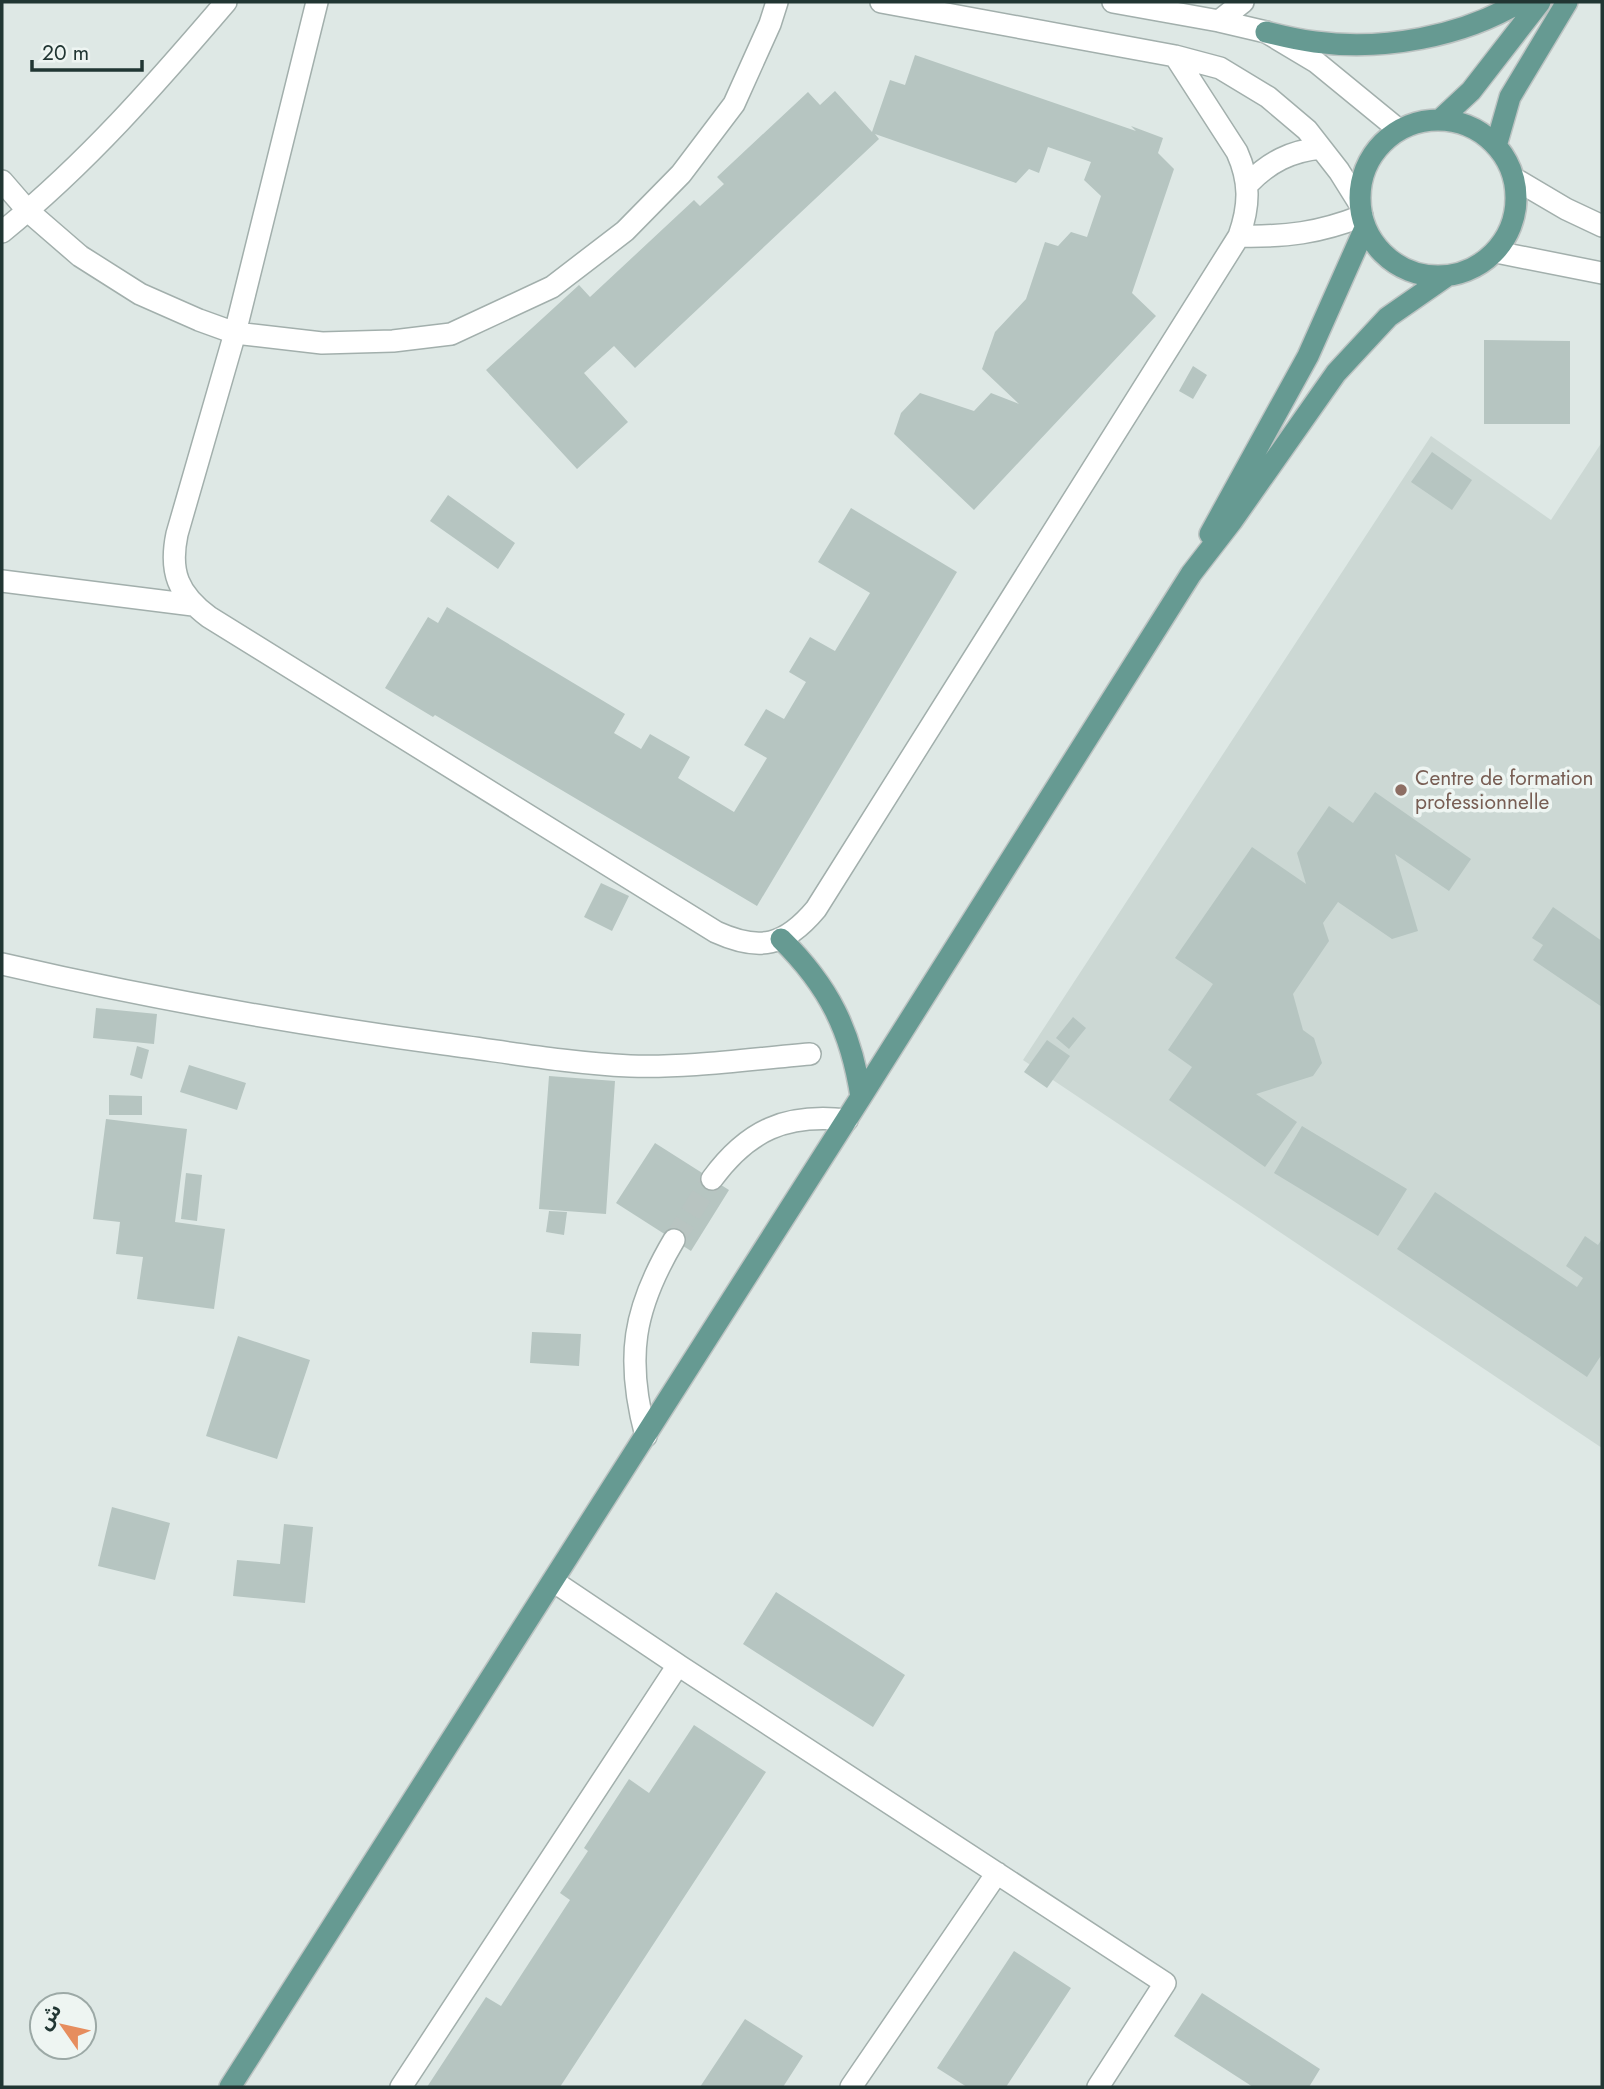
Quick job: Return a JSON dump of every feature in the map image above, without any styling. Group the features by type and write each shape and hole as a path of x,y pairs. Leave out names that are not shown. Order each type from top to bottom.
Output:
{"main road":[{"path":"1266,32 1315,42 1366,44 1416,40 1465,27 1520,2"},
{"path":"1441,120 1471,92 1540,2"},
{"path":"1496,146 1510,97 1567,2"},
{"path":"230,2087 646,1436 1191,574 1232,521 1336,373 1388,317 1447,276 1480,264 1496,251 1511,227 1517,203 1515,179 1505,156 1488,137 1466,124 1441,120 1419,122 1399,130 1377,148 1363,174 1362,216 1308,356 1219,515 1191,574"},
{"path":"1362,216 1378,250 1398,266 1421,275 1447,276"},
{"path":"781,939 803,960 837,1010 849,1038 861,1097"}],"street":[{"path":"2,232 28,211 121,122 226,2"},
{"path":"317,2 235,333 173,553 174,572 182,590 193,605 716,932 737,941 759,944 781,939 801,927 816,909 1239,236 1248,202 1248,184 1237,152 1175,56"},
{"path":"2,181 28,211 80,256 140,294 235,333 322,343 393,341 451,334 552,287 625,230 681,174 734,104 777,2"},
{"path":"881,2 1175,56 1220,68 1268,97 1307,130 1339,171 1362,216 1333,227 1302,234 1239,236"},
{"path":"1113,2 1266,32 1316,62 1399,130"},
{"path":"1219,21 1242,2"},
{"path":"1248,184 1259,172 1280,158 1305,149 1321,148"},
{"path":"1515,179 1566,209 1602,226"},
{"path":"1496,251 1602,273"},
{"path":"2,581 193,605"},
{"path":"2,964 77,981 378,1035 540,1057 630,1066 683,1065 810,1054"},
{"path":"712,1179 728,1158 747,1141 770,1128 794,1120 821,1117 846,1120"},
{"path":"646,1436 637,1402 633,1368 636,1335 643,1301 656,1269 674,1240"},
{"path":"553,1581 1166,1983 1098,2087"},
{"path":"401,2087 678,1665"},
{"path":"851,2087 997,1873"}],"shaded area":[{"name":"Centre de formation professionnelle","path":"1431,436 1551,520 1602,442 1602,1448 1023,1060"}],"building":[{"path":"915,55 1163,138 1158,153 1174,169 1132,293 1156,316 974,510 894,434 901,413 920,393 974,411 991,393 1019,404 982,369 995,332 1026,299 1045,242 1058,246 1071,232 1087,237 1101,196 1084,180 1091,162 1048,147 1039,173 1029,169 1016,183 875,134 879,139 635,368 614,346 584,373 628,422 577,469 486,370 579,285 590,297 694,200 700,206 724,184 717,177 808,92 820,105 835,91 872,132 890,80 905,85"},
{"path":"1484,340 1570,341 1570,424 1484,424"},
{"path":"1193,366 1207,375 1193,399 1179,391"},
{"path":"1432,452 1472,480 1452,510 1411,482"},
{"path":"448,495 515,543 498,569 430,521"},
{"path":"851,508 957,572 757,906 385,688 428,617 438,623 447,607 625,714 614,733 641,749 650,734 690,757 678,778 734,812 767,758 744,745 766,709 784,719 806,682 789,672 810,637 835,651 870,593 818,562"},
{"path":"1375,792 1471,859 1449,891 1395,854 1418,931 1392,939 1338,902 1323,923 1329,941 1293,994 1303,1030 1314,1038 1322,1063 1313,1076 1256,1094 1297,1122 1265,1167 1169,1100 1192,1067 1168,1050 1213,984 1175,958 1252,847 1306,884 1297,853 1329,806 1353,823"},
{"path":"601,883 629,896 612,931 584,917"},
{"path":"1553,907 1602,941 1602,1007 1533,960 1543,945 1532,938"},
{"path":"96,1008 157,1014 154,1044 93,1038"},
{"path":"1073,1017 1086,1028 1069,1049 1056,1038"},
{"path":"1047,1040 1070,1056 1047,1088 1024,1072"},
{"path":"137,1046 149,1050 142,1079 130,1075"},
{"path":"189,1065 246,1083 237,1110 180,1092"},
{"path":"549,1076 615,1081 606,1214 539,1209"},
{"path":"109,1095 142,1096 142,1115 109,1115"},
{"path":"106,1119 187,1129 175,1222 225,1229 214,1309 137,1299 143,1257 116,1254 120,1222 93,1219"},
{"path":"1302,1126 1407,1189 1378,1236 1274,1173"},
{"path":"655,1143 729,1190 691,1251 616,1203"},
{"path":"186,1173 202,1175 197,1221 181,1219"},
{"path":"1435,1192 1577,1287 1583,1278 1566,1266 1585,1236 1598,1245 1602,1239 1602,1354 1587,1377 1397,1249"},
{"path":"549,1211 567,1212 564,1235 546,1232"},
{"path":"532,1332 581,1334 579,1366 530,1363"},
{"path":"238,1336 310,1360 277,1459 206,1436"},
{"path":"112,1507 170,1523 155,1580 98,1566"},
{"path":"284,1524 313,1527 305,1603 233,1596 237,1560 280,1564"},
{"path":"776,1592 905,1675 873,1727 743,1644"},
{"path":"694,1725 766,1772 560,2087 427,2087 486,1997 501,2006 570,1900 560,1893 588,1851 584,1848 629,1779 649,1793"},
{"path":"1014,1951 1071,1988 1006,2087 967,2087 937,2068"},
{"path":"1202,1993 1320,2069 1309,2087 1253,2087 1174,2036"},
{"path":"745,2019 803,2056 783,2087 700,2087"}],"tunnel":[{"path":"674,1240 712,1179"}],"place":[{"name":"Centre de formation professionnelle","path":"1401,790"}]}
